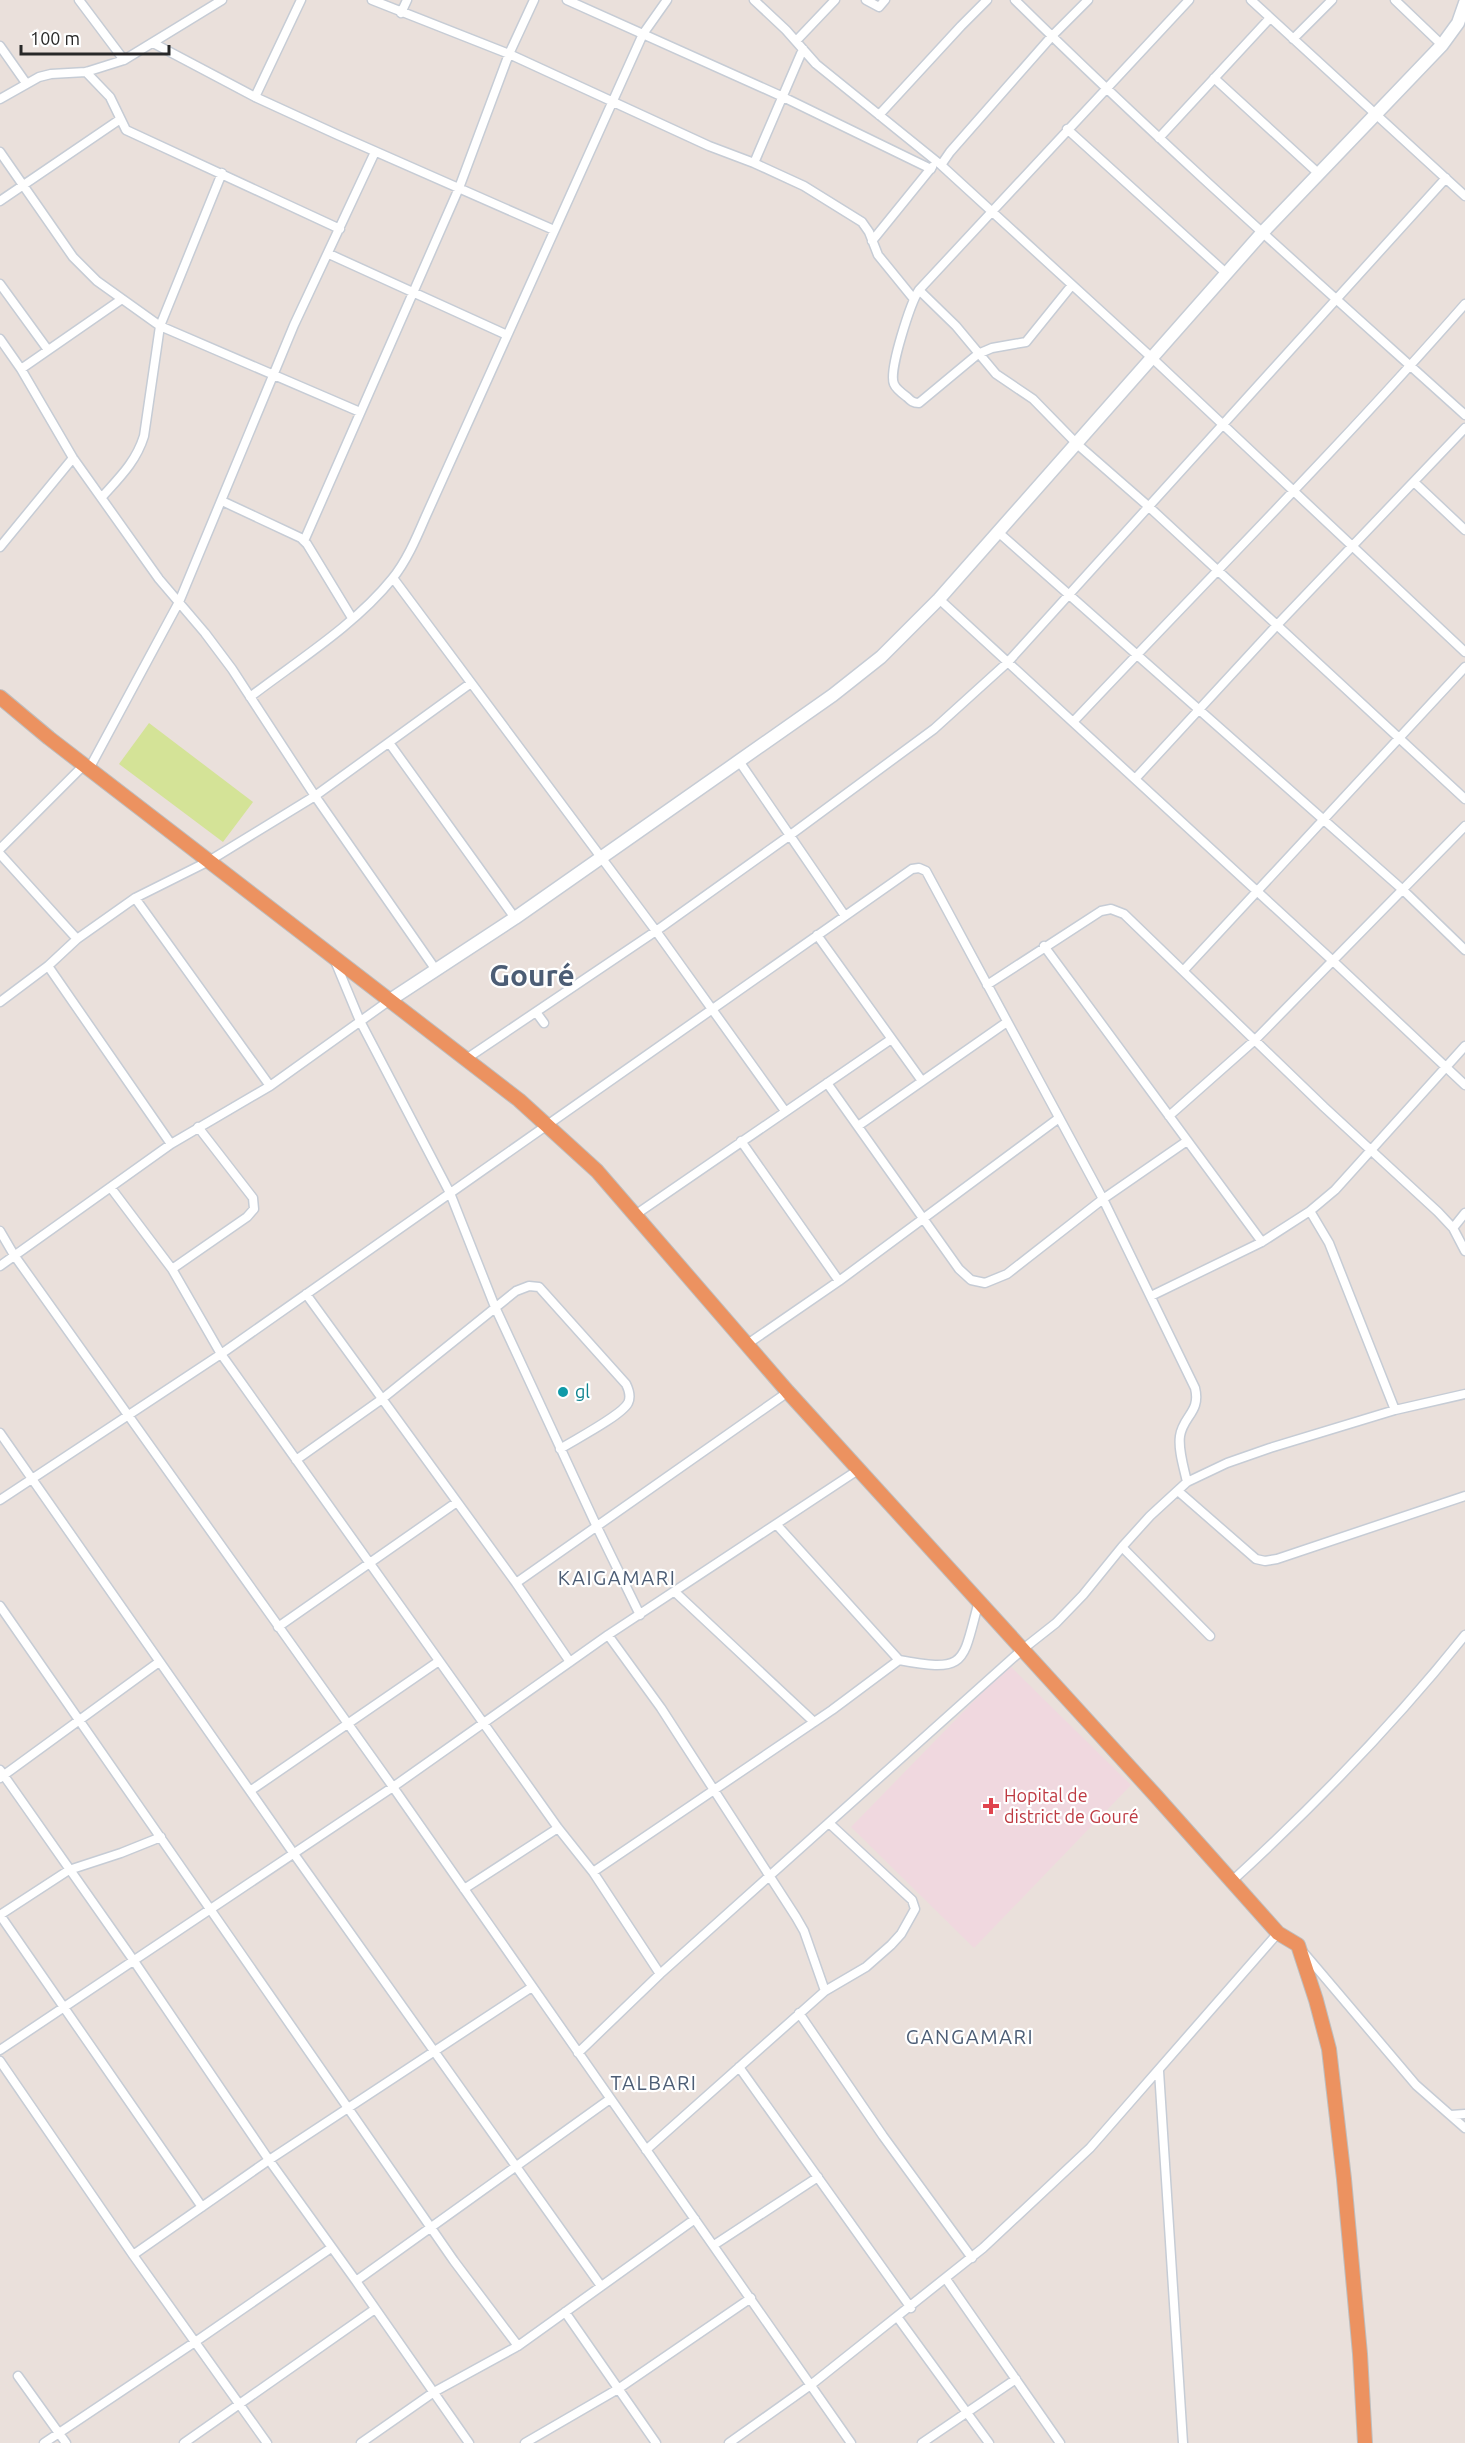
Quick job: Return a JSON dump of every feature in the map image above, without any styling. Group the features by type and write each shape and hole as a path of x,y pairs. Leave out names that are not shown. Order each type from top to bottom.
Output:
{"highway":[{"path":"2,700 547,1123 597,1171 746,1345 858,1470 1023,1648 1278,1933 1298,1945 1329,2049 1336,2104 1360,2354 1361,2441"}],"main road":[{"path":"390,1000 514,918 740,761 833,695 881,657 939,599 1262,233 1442,45 1458,23 1465,3"}],"street":[{"path":"80,0 124,60"},
{"path":"0,99 26,83 51,74 86,72 124,60 222,0"},
{"path":"372,0 509,54 709,147 754,163 804,186 862,222 869,232 878,255 913,298"},
{"path":"401,13 407,0"},
{"path":"304,541 459,188 509,54 534,0"},
{"path":"567,0 936,165"},
{"path":"250,697 352,618 393,578 425,518 643,34 667,0"},
{"path":"754,0 796,40 816,64 879,115 1072,285 1465,652"},
{"path":"796,40 835,0"},
{"path":"866,0 879,8 885,0"},
{"path":"879,115 987,0"},
{"path":"1015,0 1262,233 1465,415"},
{"path":"872,241 936,165 1052,36 1088,0"},
{"path":"1072,285 1026,342 992,348 978,354 919,403 913,403 894,385 893,378 898,352 913,298 919,290 1189,0"},
{"path":"1251,0 1465,196"},
{"path":"1293,39 1332,0"},
{"path":"1395,0 1442,45"},
{"path":"255,97 297,2"},
{"path":"1159,138 1270,18"},
{"path":"153,43 255,97 554,230"},
{"path":"0,46 26,83"},
{"path":"754,163 803,49"},
{"path":"86,72 110,98 126,130 340,229"},
{"path":"1214,78 1318,173"},
{"path":"0,201 119,120"},
{"path":"1067,129 1227,274"},
{"path":"0,152 78,262 97,281 160,326 360,412"},
{"path":"0,849 87,767 179,602 294,325 375,152"},
{"path":"102,497 132,464 139,452 144,436 154,354 160,326 222,173"},
{"path":"466,1059 656,931 934,729 1008,662 1446,178"},
{"path":"329,254 507,335"},
{"path":"0,284 48,350"},
{"path":"919,290 956,326 996,374 1033,399 1077,444 1148,506 1465,799"},
{"path":"21,369 122,299"},
{"path":"1073,722 1293,492 1411,366 1465,304"},
{"path":"0,339 21,369 73,458 142,556 206,633 315,796 436,970"},
{"path":"1135,779 1277,625 1465,428"},
{"path":"0,547 73,458"},
{"path":"1414,482 1465,530"},
{"path":"222,501 304,541 352,618"},
{"path":"998,532 1403,890 1465,950"},
{"path":"393,578 656,931 785,1111"},
{"path":"939,599 1257,890 1465,1085"},
{"path":"1184,970 1465,667"},
{"path":"0,1002 48,966 77,939 135,898 209,861 315,796 390,744 471,683"},
{"path":"390,744 514,918"},
{"path":"740,761 845,916"},
{"path":"1169,1116 1255,1040 1465,826"},
{"path":"0,854 77,939"},
{"path":"0,1500 30,1478 221,1354 711,1008 912,869 919,868 926,871 1102,1199 1195,1389 1198,1398 1196,1407 1182,1428 1180,1437 1187,1482"},
{"path":"135,898 270,1086"},
{"path":"987,985 1101,910 1111,909 1124,914 1453,1228 1465,1251"},
{"path":"817,935 890,1040 922,1081"},
{"path":"1044,946 1262,1242"},
{"path":"332,955 360,1021 450,1194 495,1307 640,1615"},
{"path":"48,966 171,1143"},
{"path":"0,1266 171,1143 270,1086 390,1000"},
{"path":"536,1012 544,1023"},
{"path":"858,1126 1007,1022"},
{"path":"634,1215 890,1040"},
{"path":"1151,1296 1262,1242 1310,1211 1335,1190 1465,1046"},
{"path":"826,1083 959,1269 971,1280 985,1283 1006,1274 1102,1199 1187,1141"},
{"path":"746,1345 839,1281 1059,1118"},
{"path":"172,1269 247,1217 254,1209 253,1198 198,1126"},
{"path":"741,1141 839,1281"},
{"path":"111,1188 172,1269 221,1354 558,1828 593,1872 660,1974"},
{"path":"1310,1211 1329,1243 1395,1410"},
{"path":"1453,1228 1465,1213"},
{"path":"0,1231 14,1256 393,1787 851,2443"},
{"path":"296,1460 382,1399 516,1291 529,1286 539,1287 626,1384 630,1393 628,1403 618,1413 560,1449"},
{"path":"306,1294 516,1583 570,1662"},
{"path":"516,1583 788,1392"},
{"path":"578,2053 660,1974 1023,1648 1056,1623 1083,1595 1122,1547 1187,1482 1227,1463 1270,1448 1395,1410 1465,1394"},
{"path":"0,1433 294,1854 601,2286"},
{"path":"0,2050 393,1787 608,1635 858,1470"},
{"path":"1178,1491 1256,1559 1264,1561 1277,1559 1462,1497 1465,1506"},
{"path":"278,1627 457,1502"},
{"path":"777,1525 899,1660 940,1667 962,1657 967,1648 980,1601"},
{"path":"1122,1547 1210,1636"},
{"path":"675,1592 814,1722"},
{"path":"0,1606 431,2227 518,2346"},
{"path":"608,1635 661,1708 804,1931 825,1991"},
{"path":"1232,1881 1304,1815 1417,1695 1465,1635"},
{"path":"593,1872 712,1789 814,1722 899,1660"},
{"path":"250,1791 439,1661"},
{"path":"159,1662 1,1774 134,1961 268,2160 469,2443"},
{"path":"646,2150 825,1991 866,1967 891,1945 901,1934 915,1909 912,1900 829,1823"},
{"path":"464,1889 558,1828"},
{"path":"161,1837 69,1870 0,1915 202,2207"},
{"path":"729,2443 812,2384 972,2258 1090,2148 1278,1933"},
{"path":"1298,1945 1416,2085 1465,2128"},
{"path":"133,2255 268,2160 532,1987"},
{"path":"799,2013 883,2136 972,2258"},
{"path":"0,2061 133,2255 267,2443"},
{"path":"739,2067 911,2308"},
{"path":"1158,2071 1183,2443"},
{"path":"356,2281 610,2099"},
{"path":"1451,2115 1465,2114"},
{"path":"714,2245 818,2177"},
{"path":"361,2443 434,2392 518,2346 695,2219"},
{"path":"44,2443 331,2248"},
{"path":"946,2279 1060,2443"},
{"path":"525,2443 618,2389 751,2298"},
{"path":"184,2443 375,2309"},
{"path":"565,2312 656,2443"},
{"path":"898,2318 989,2443"},
{"path":"18,2376 66,2443"},
{"path":"922,2443 1016,2379"}],"shaded area":[{"name":"Hopital de district de Gouré","path":"1009,1665 1131,1785 974,1948 851,1827"}],"green space":[{"path":"149,723 253,802 223,842 119,764"}],"place":[{"name":"gl","path":"563,1392"},
{"name":"Hopital de district de Gouré","path":"991,1806"}],"district":[{"name":"Gouré","path":"532,976"},
{"name":"KAIGAMARI","path":"617,1578"},
{"name":"GANGAMARI","path":"970,2037"},
{"name":"TALBARI","path":"654,2083"}]}
